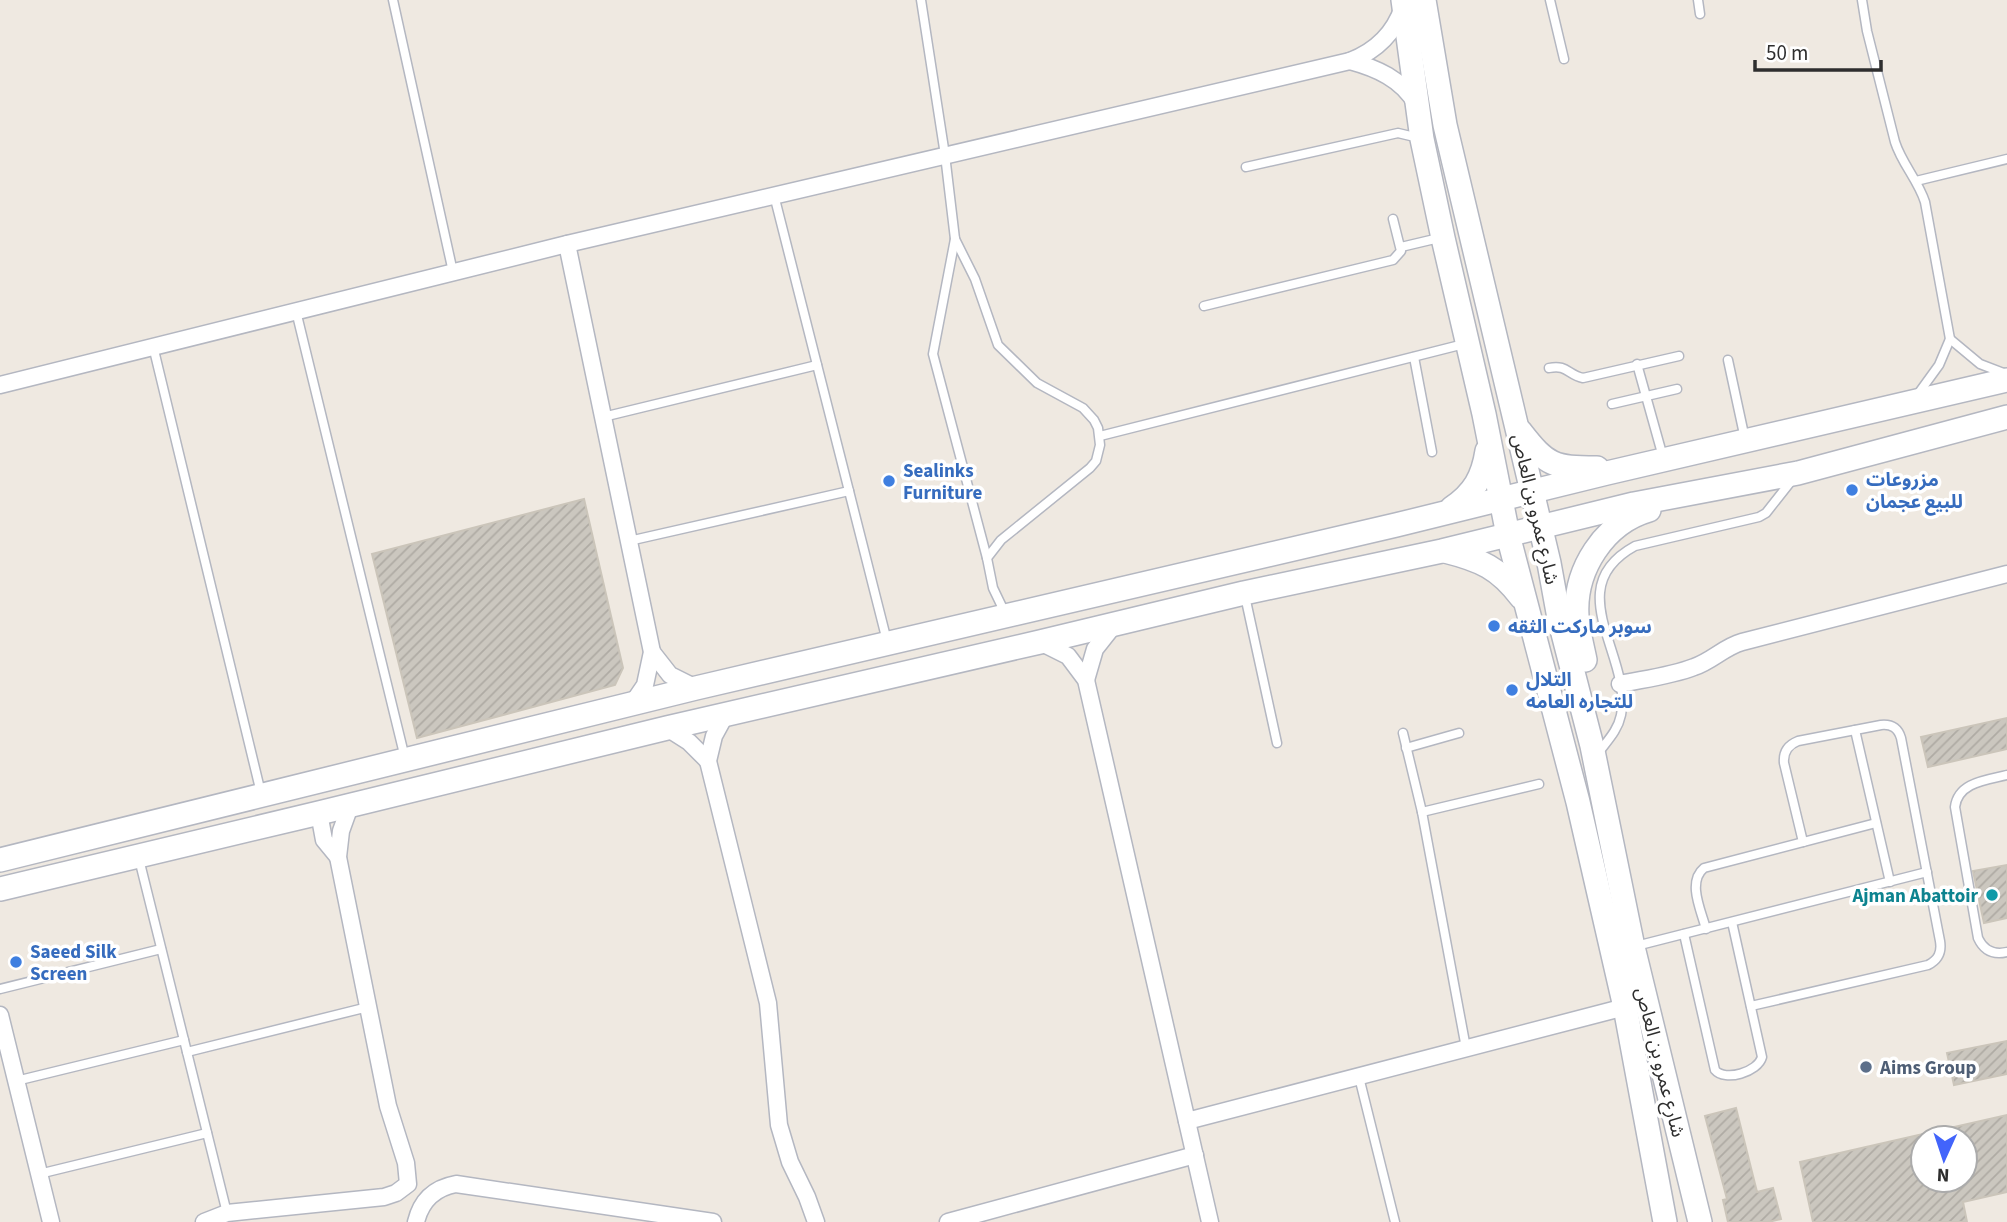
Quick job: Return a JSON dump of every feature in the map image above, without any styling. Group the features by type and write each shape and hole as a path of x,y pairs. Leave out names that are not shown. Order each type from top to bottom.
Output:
{"main road":[{"name":"شارع عمرو بن العاص","path":"1410,2 1422,138 1489,437 1508,535 1577,802 1625,1007 1665,1222"},
{"name":"شارع عمرو بن العاص","path":"1410,2 1445,125 1517,427 1559,618 1592,746 1633,947 1700,1222"},
{"path":"0,860 696,688 1396,525 1913,402 2007,377"},
{"path":"0,889 667,727 1244,593 1442,551 1634,504 1798,473 2007,417"},
{"path":"1517,427 1544,460 1554,464 1576,467 1632,467"},
{"path":"1448,511 1465,499 1478,482 1485,466 1489,437"},
{"path":"1592,746 1591,690 1577,615 1580,583 1592,554 1613,529 1641,512 1740,490 1757,482"},
{"path":"1442,551 1470,557 1498,572 1506,578 1526,605"},
{"path":"319,813 332,794 389,774 406,761"},
{"path":"142,854 164,837 247,817 257,808 262,796"}],"street":[{"path":"0,384 568,244 1350,61 1373,50 1384,40 1410,2"},
{"path":"1350,61 1383,73 1398,82 1410,94 1418,108"},
{"path":"568,244 652,652 645,685 632,704"},
{"path":"1619,684 1696,667 1735,644 2007,574"},
{"path":"1086,680 1095,649 1115,623"},
{"path":"1040,642 1068,656 1086,680 1210,1222"},
{"path":"652,652 670,675 696,688"},
{"path":"726,714 714,736 708,761 768,1003 779,1125 790,1162 816,1222"},
{"path":"667,727 689,742 708,761"},
{"path":"350,806 341,831 338,857 388,1106 407,1163 408,1184"},
{"path":"319,813 324,840 338,857"},
{"path":"1187,1121 1625,1007"},
{"path":"0,1015 51,1222"},
{"path":"948,1222 1195,1155"},
{"path":"408,1184 429,1198"},
{"path":"204,1222 227,1213 384,1197 397,1193 408,1184"},
{"path":"416,1222 419,1210 438,1189 456,1184 713,1222"}],"lane":[{"path":"393,0 453,272"},
{"path":"921,0 955,239 933,354 993,588 1006,616"},
{"path":"1550,0 1564,60"},
{"path":"1698,0 1700,14"},
{"path":"1862,0 1867,31 1895,142 1925,202 1950,339 1938,365 1913,402"},
{"path":"1246,167 1398,133 1422,138"},
{"path":"1916,181 2007,159"},
{"path":"774,195 888,643"},
{"path":"1204,306 1393,260 1400,255 1401,247 1394,219"},
{"path":"1401,247 1443,237"},
{"path":"955,239 975,279 998,345 1037,383 1089,414 1100,436 1099,453 1090,468 1001,540 987,558"},
{"path":"296,311 406,761"},
{"path":"1950,339 1980,364 2007,377"},
{"path":"1100,436 1467,344"},
{"path":"153,346 262,796"},
{"path":"1549,368 1564,368 1583,378 1679,356"},
{"path":"1415,357 1432,452"},
{"path":"1728,360 1745,441"},
{"path":"1637,364 1664,460"},
{"path":"603,417 817,365"},
{"path":"1612,404 1677,390"},
{"path":"1592,746 1618,723 1622,704 1599,601 1603,578 1616,559 1625,551 1646,542 1759,517 1766,513 1798,473"},
{"path":"629,541 849,491"},
{"path":"1244,593 1277,743"},
{"path":"1751,1006 1933,963 1941,953 1899,733 1896,729 1886,724 1798,741 1785,752 1784,763 1803,842"},
{"path":"1855,730 1890,882"},
{"path":"1403,733 1422,812 1466,1048"},
{"path":"1406,748 1459,733"},
{"path":"2007,775 1964,788 1957,796 1955,807 1978,938 1989,951 2007,952"},
{"path":"1422,812 1539,784"},
{"path":"1706,929 1695,885 1699,872 1710,865 1876,823"},
{"path":"142,854 161,949 227,1213"},
{"path":"1633,947 1927,873"},
{"path":"1684,934 1715,1070 1719,1074 1728,1075 1754,1069 1762,1058 1732,922"},
{"path":"0,989 161,949"},
{"path":"187,1052 368,1007"},
{"path":"16,1081 184,1040"},
{"path":"1359,1077 1395,1222"},
{"path":"39,1174 207,1133"}],"building":[{"path":"584,499 623,668 615,685 417,738 372,554"},
{"path":"2007,718 2007,749 1928,767 1921,737"},
{"name":"Ajman Abattoir","path":"2007,865 2007,918 1984,923 1973,871"},
{"path":"2007,1041 2007,1074 1954,1085 1947,1053"},
{"path":"1736,1108 1757,1192 1773,1188 1781,1219 1768,1222 1728,1222 1723,1200 1727,1199 1705,1116"},
{"path":"2007,1115 2007,1192 1963,1202 1967,1222 1813,1222 1800,1162 1909,1137 1909,1194 1979,1194 1979,1124 1967,1124"}],"place":[{"name":"Sealinks Furniture","path":"889,481"},
{"name":"مزروعات للبيع عجمان","path":"1852,490"},
{"name":"سوبر ماركت الثقه","path":"1494,626"},
{"name":"التلال للتجاره العامه","path":"1512,690"},
{"name":"Ajman Abattoir","path":"1992,895"},
{"name":"Saeed Silk Screen","path":"16,962"},
{"name":"Aims Group","path":"1866,1067"}]}
